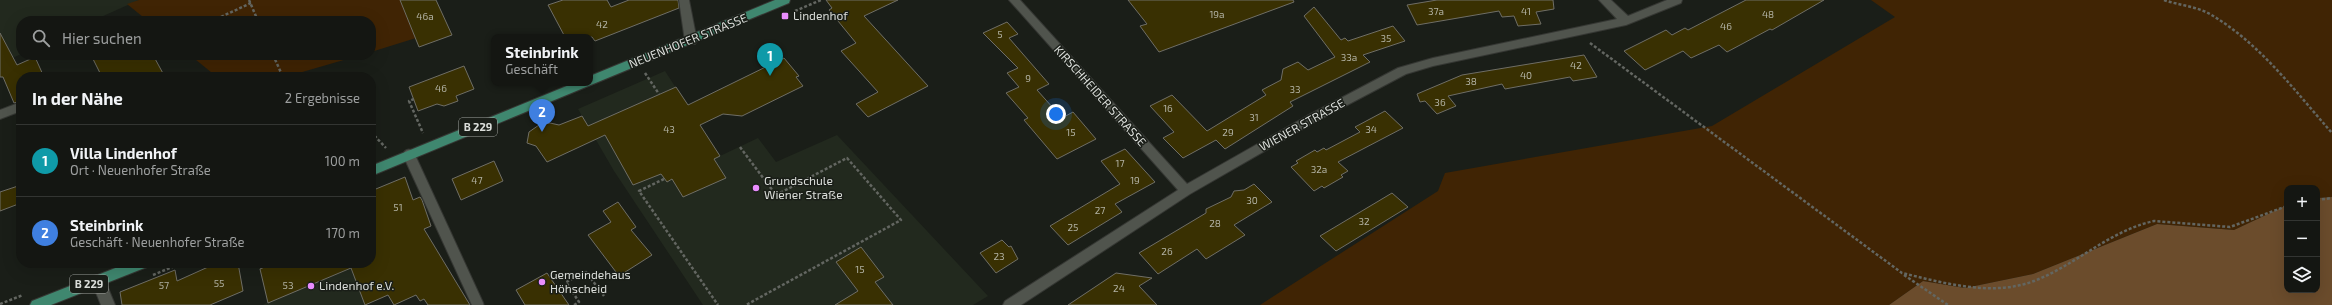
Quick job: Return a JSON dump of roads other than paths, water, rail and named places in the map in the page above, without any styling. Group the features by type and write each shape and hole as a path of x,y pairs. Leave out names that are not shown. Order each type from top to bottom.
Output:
{"main road":[{"name":"NEUENHOFER STRASSE","path":"593,80 785,0"},
{"name":"B 229","path":"376,169 578,86"},
{"name":"B 229","path":"37,305 129,268"}],"street":[{"path":"684,0 691,40"},
{"name":"KIRSCHHEIDER STRASSE","path":"1014,0 1186,191"},
{"path":"1604,0 1626,21"},
{"name":"WIENER STRASSE","path":"1010,305 1186,191 1311,119 1402,71 1433,62 1626,21 1677,0"},
{"path":"0,115 16,108"},
{"path":"98,280 108,305"}],"lane":[{"path":"409,156 478,305"}],"place":[{"name":"Lindenhof","path":"785,16"},
{"name":"Villa Lindenhof","path":"770,76"},
{"name":"Steinbrink","path":"542,132"},
{"name":"Grundschule Wiener Straße","path":"756,188"},
{"name":"Gemeindehaus Höhscheid","path":"542,282"},
{"name":"Lindenhof e.V.","path":"311,286"}]}
